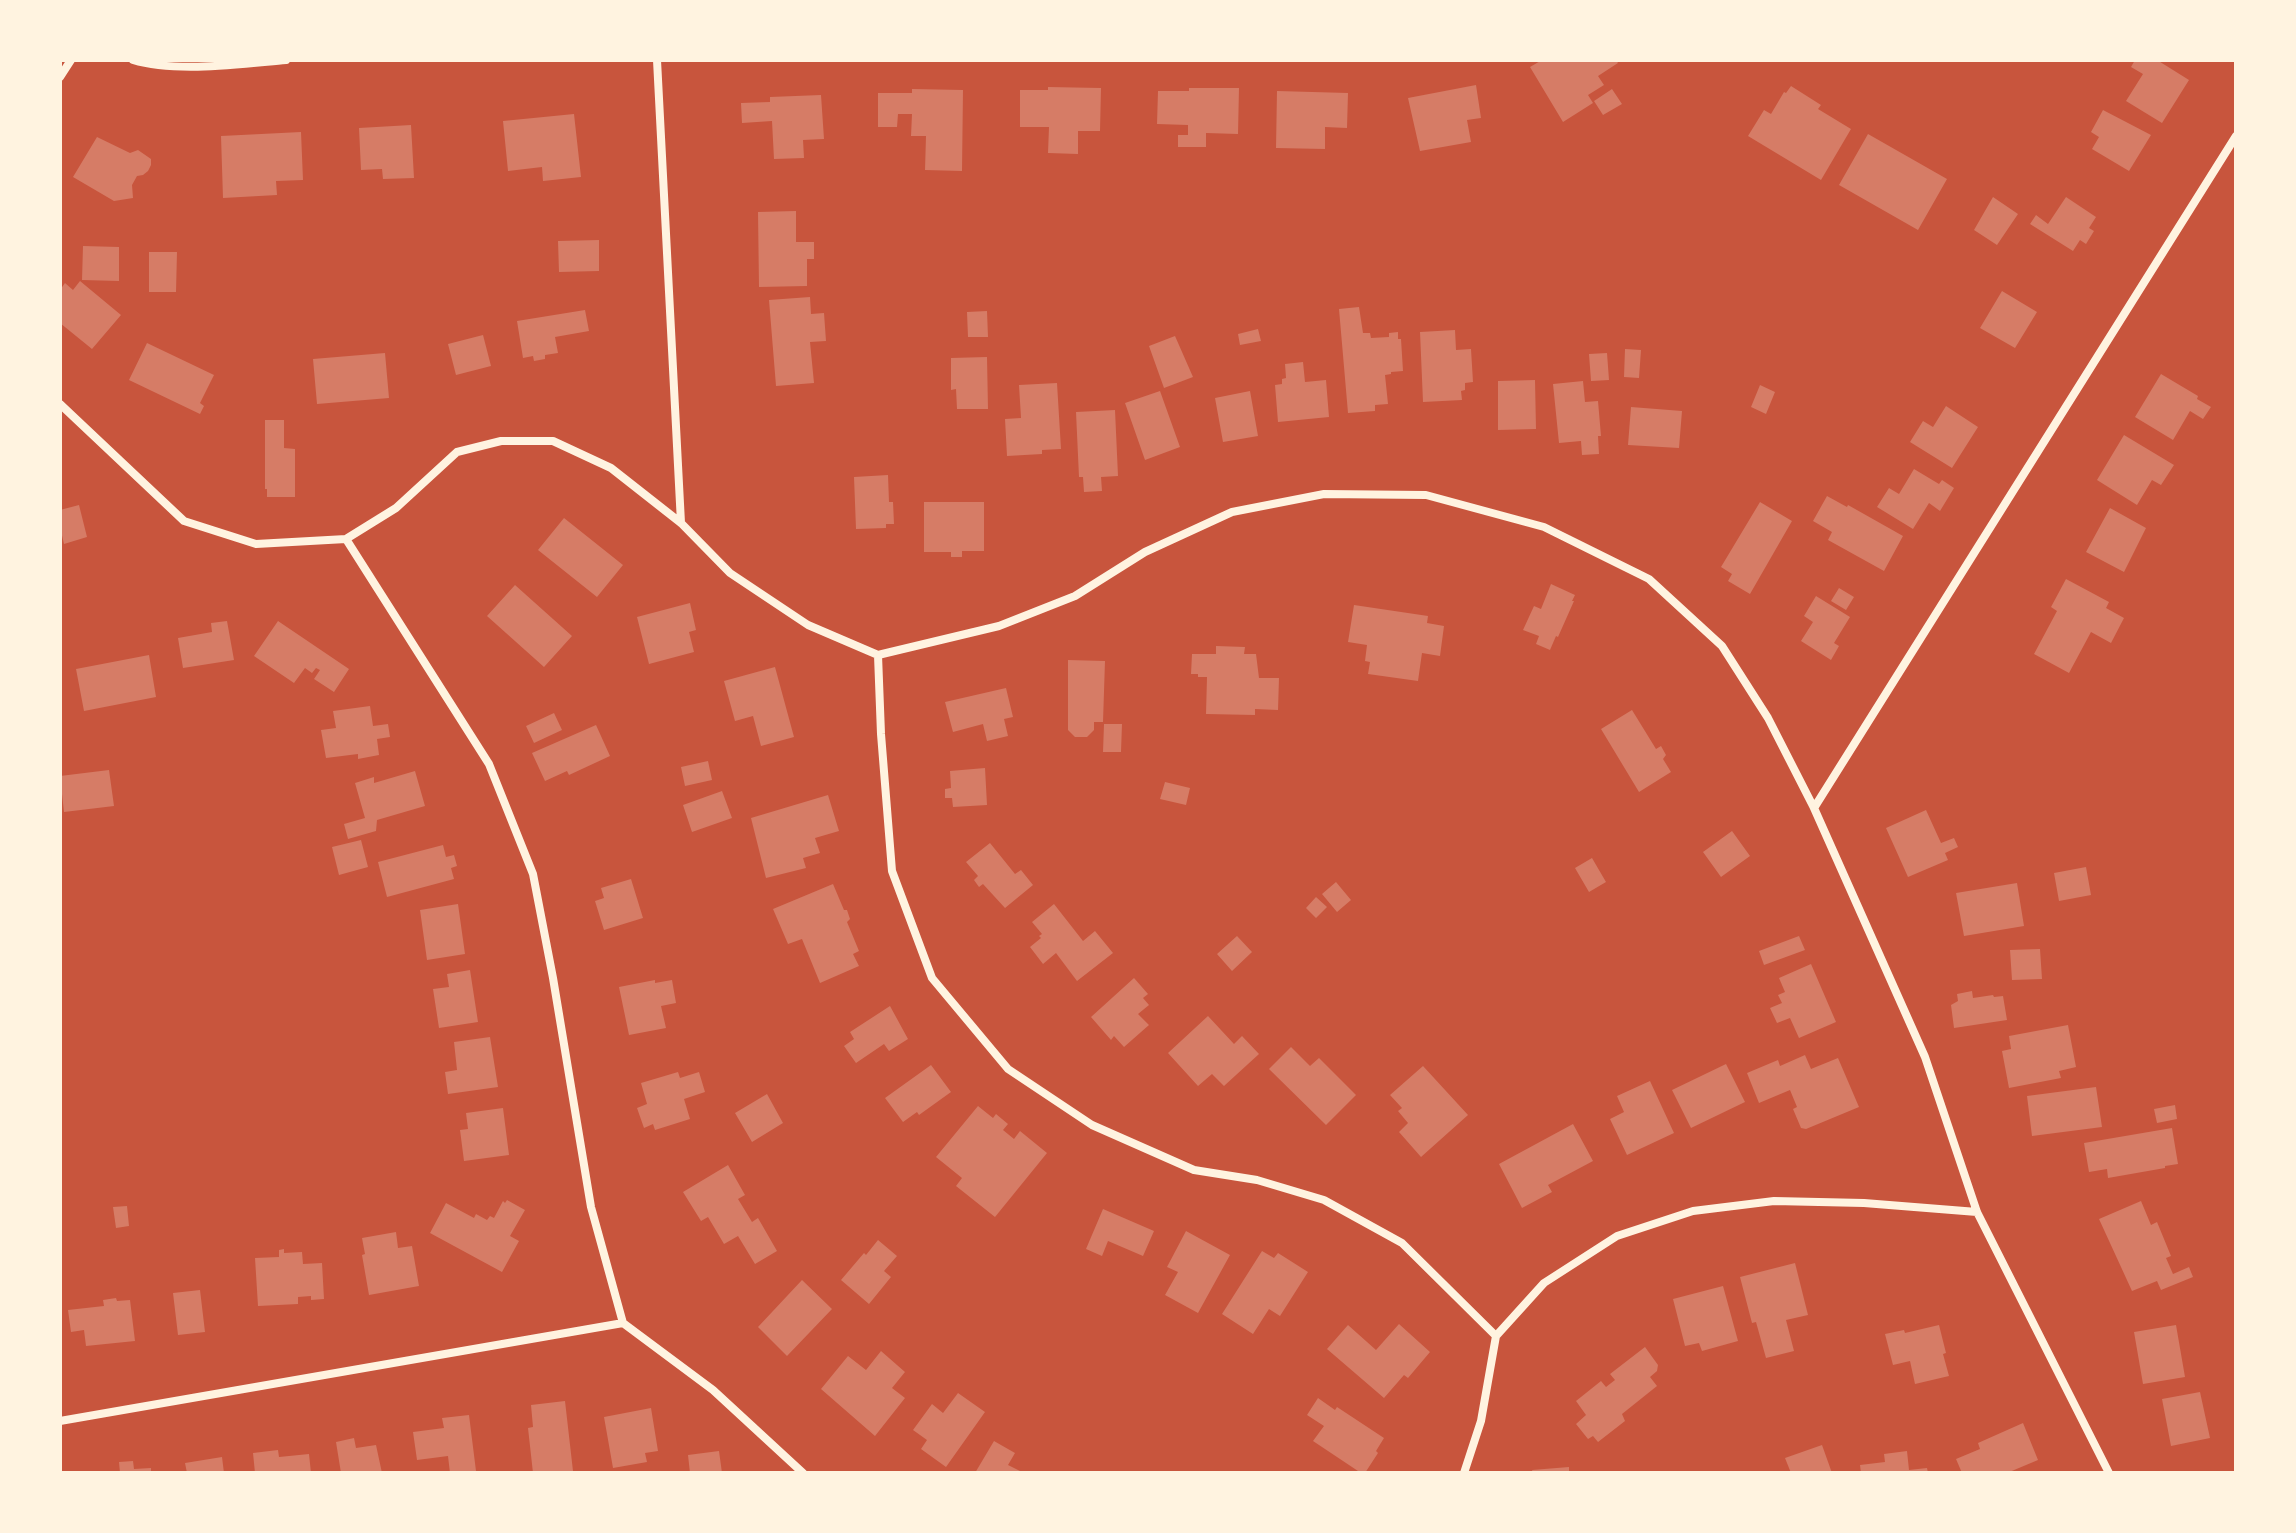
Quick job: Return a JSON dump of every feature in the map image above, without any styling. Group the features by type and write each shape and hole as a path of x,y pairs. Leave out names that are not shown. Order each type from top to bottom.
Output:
{"street":[{"path":"60,77 71,60"},
{"path":"133,60 183,65 286,60"},
{"path":"657,60 681,523"},
{"path":"1814,808 2236,136"},
{"path":"60,404 184,521 256,544 346,539 396,508 457,452 501,441 553,441 611,468 681,523 730,573 808,625 878,655 999,626 1075,596 1145,552 1232,512 1324,494 1426,495 1544,527 1649,579 1722,646 1768,718 1814,808 1925,1057 1977,1212 2109,1473"},
{"path":"346,539 489,764 533,874 591,1207 623,1323 713,1390 803,1473"},
{"path":"878,655 892,871 932,978 1008,1069 1092,1125 1194,1170 1257,1180 1324,1200 1402,1243 1496,1336"},
{"path":"1464,1473 1481,1421 1496,1336 1544,1283 1617,1236 1693,1211 1774,1201 1864,1203 1977,1212"},
{"path":"60,1421 623,1323"}],"building":[{"path":"1542,60 1616,60 1618,63 1598,76 1604,85 1588,95 1593,103 1563,122 1530,67"},
{"path":"2135,60 2157,60 2189,80 2162,123 2126,101 2143,74 2131,67"},
{"path":"1476,85 1481,118 1467,120 1471,142 1420,151 1408,98"},
{"path":"1791,86 1821,105 1818,109 1851,129 1821,180 1748,136 1764,110 1771,114"},
{"path":"1048,87 1101,88 1100,131 1078,131 1078,154 1048,153 1049,127 1020,127 1020,90 1048,90"},
{"path":"1189,88 1239,88 1238,134 1206,133 1206,147 1178,147 1178,135 1188,135 1188,125 1157,124 1158,91 1189,91"},
{"path":"912,89 963,90 962,171 925,170 926,136 911,136 912,114 898,114 897,127 878,127 878,93 912,93"},
{"path":"1612,89 1622,104 1603,115 1594,101"},
{"path":"1277,91 1348,93 1347,128 1325,127 1325,149 1276,148"},
{"path":"821,95 824,139 803,140 804,158 774,159 772,121 742,123 741,103 770,102 770,97"},
{"path":"2103,110 2151,135 2129,171 2092,149 2099,137 2091,132"},
{"path":"574,114 581,177 543,181 542,167 508,171 503,121"},
{"path":"411,125 414,178 383,179 382,169 361,170 359,128"},
{"path":"301,132 303,180 276,181 277,195 223,198 221,136"},
{"path":"1868,134 1947,179 1918,230 1839,185"},
{"path":"97,137 130,153 138,150 151,159 148,171 137,176 132,185 133,198 114,201 73,177"},
{"path":"1993,197 2018,214 1997,245 1974,230"},
{"path":"2066,197 2096,217 2089,228 2094,231 2086,244 2080,240 2073,251 2030,224 2036,215 2048,224"},
{"path":"796,211 796,242 814,242 814,259 807,259 807,286 759,287 758,212"},
{"path":"599,240 599,271 559,272 558,241"},
{"path":"83,246 119,247 119,281 82,280"},
{"path":"149,252 177,252 176,292 149,292"},
{"path":"80,281 121,315 92,349 60,323 60,290 65,283 73,290"},
{"path":"2002,291 2037,312 2015,348 1980,328"},
{"path":"810,297 811,314 824,313 826,341 810,342 814,383 776,386 769,300"},
{"path":"1359,307 1363,333 1370,333 1371,338 1389,337 1389,333 1398,332 1403,371 1385,375 1388,404 1375,405 1375,411 1348,413 1339,309"},
{"path":"585,310 589,331 555,337 558,353 545,355 545,359 534,361 533,356 523,358 517,321"},
{"path":"987,311 988,337 968,337 967,312"},
{"path":"1258,329 1261,341 1240,345 1238,334"},
{"path":"1455,330 1456,350 1471,349 1473,382 1465,383 1465,390 1461,391 1462,400 1423,402 1420,332"},
{"path":"483,335 491,366 456,375 448,344"},
{"path":"1175,336 1193,377 1164,388 1149,346"},
{"path":"147,343 214,375 200,403 204,406 200,414 129,380"},
{"path":"1625,349 1641,350 1639,378 1624,377"},
{"path":"385,353 389,398 317,404 313,359"},
{"path":"1607,353 1609,380 1591,381 1589,354"},
{"path":"987,357 988,409 957,409 956,389 951,390 951,358"},
{"path":"1303,362 1305,382 1326,380 1329,417 1278,422 1275,385 1282,384 1282,379 1286,378 1285,364"},
{"path":"2161,374 2211,407 2203,419 2190,411 2173,440 2135,417"},
{"path":"1535,380 1536,429 1498,430 1498,381"},
{"path":"1583,381 1585,402 1598,401 1599,454 1582,455 1581,441 1559,443 1553,384"},
{"path":"1057,383 1061,449 1042,450 1042,454 1007,456 1005,419 1021,418 1019,385"},
{"path":"1760,385 1775,392 1766,414 1751,407"},
{"path":"1160,391 1180,447 1145,460 1125,403"},
{"path":"1250,391 1258,436 1223,442 1215,398"},
{"path":"1946,406 1978,427 1952,468 1910,442 1923,421 1933,427"},
{"path":"1631,407 1682,411 1679,448 1628,445"},
{"path":"1115,410 1118,476 1101,477 1102,491 1084,492 1083,477 1079,477 1076,412"},
{"path":"265,420 284,420 284,448 295,449 295,497 267,497"},
{"path":"2124,435 2174,465 2161,485 2152,480 2137,505 2097,480"},
{"path":"1914,469 1939,484 1942,480 1954,488 1940,511 1929,503 1913,529 1877,507 1889,488 1899,494"},
{"path":"888,475 894,524 886,524 886,528 856,529 854,477"},
{"path":"1827,496 1903,536 1884,571 1828,540 1832,532 1813,521"},
{"path":"924,502 984,502 984,551 962,551 962,557 951,557 951,552 924,552"},
{"path":"1760,502 1792,521 1750,594 1728,581 1732,574 1721,567"},
{"path":"79,505 87,537 64,544 60,510"},
{"path":"2110,508 2146,528 2124,572 2086,552"},
{"path":"564,518 623,565 597,597 538,550"},
{"path":"2066,579 2109,602 2106,608 2124,618 2111,643 2091,632 2069,673 2034,654 2057,611 2051,607"},
{"path":"1551,584 1575,595 1550,650 1536,644 1539,636 1523,630 1534,606 1541,609"},
{"path":"515,585 572,636 544,667 487,616"},
{"path":"1839,588 1854,597 1846,610 1831,601"},
{"path":"1816,596 1850,617 1834,643 1839,646 1831,660 1801,641 1813,622 1804,616"},
{"path":"690,603 696,630 689,632 694,652 649,664 637,617"},
{"path":"1354,605 1428,616 1427,623 1444,626 1440,656 1422,653 1418,681 1368,674 1370,662 1365,661 1367,645 1348,642"},
{"path":"227,621 234,660 183,668 178,638 212,632 211,623"},
{"path":"278,621 349,669 334,692 314,679 320,670 316,668 312,673 305,668 294,683 254,656"},
{"path":"1216,646 1245,647 1244,654 1256,654 1259,678 1279,678 1278,710 1255,709 1255,715 1206,714 1207,677 1191,674 1192,654 1216,654"},
{"path":"149,655 156,697 84,711 76,669"},
{"path":"1068,660 1105,661 1103,722 1094,722 1094,730 1087,737 1075,737 1068,730"},
{"path":"775,667 794,737 761,746 753,716 735,721 724,681"},
{"path":"1006,688 1013,717 1004,719 1008,736 987,741 983,724 953,732 945,702"},
{"path":"370,706 373,726 388,724 390,737 377,739 379,755 358,759 358,754 326,758 321,730 336,728 333,711"},
{"path":"1632,710 1656,749 1661,746 1666,755 1663,759 1671,772 1639,792 1601,729"},
{"path":"554,713 562,730 534,743 526,726"},
{"path":"1104,724 1122,724 1121,752 1103,752"},
{"path":"596,725 610,756 569,775 567,771 545,781 532,753"},
{"path":"708,761 712,780 685,786 681,767"},
{"path":"985,768 987,805 953,807 952,798 945,798 945,789 951,788 950,771"},
{"path":"109,770 114,806 64,812 60,776"},
{"path":"415,771 425,806 377,820 376,831 348,839 344,824 365,818 355,783 374,777 374,783"},
{"path":"1165,782 1190,788 1186,805 1160,799"},
{"path":"722,791 732,818 692,832 683,805"},
{"path":"828,795 839,831 815,838 820,853 803,858 806,868 766,878 751,818"},
{"path":"1926,810 1941,843 1954,838 1958,847 1945,853 1948,860 1908,877 1886,828"},
{"path":"1732,831 1750,856 1721,877 1703,852"},
{"path":"361,840 368,867 339,875 332,847"},
{"path":"990,843 1015,874 1021,870 1033,885 1005,908 983,884 979,887 974,880 978,876 966,862"},
{"path":"443,845 446,857 454,855 457,866 451,868 454,879 387,897 378,862"},
{"path":"1592,858 1606,882 1589,892 1575,868"},
{"path":"2086,867 2091,895 2059,901 2054,873"},
{"path":"631,879 643,918 604,930 595,901 604,898 601,888"},
{"path":"1336,882 1351,900 1337,912 1322,894"},
{"path":"2017,883 2024,926 1964,936 1956,893"},
{"path":"833,884 850,919 847,922 859,951 853,954 859,966 820,983 802,939 788,944 773,909"},
{"path":"1316,897 1327,907 1316,918 1306,908"},
{"path":"458,904 465,954 427,960 420,910"},
{"path":"1054,904 1083,941 1095,931 1113,953 1077,981 1056,953 1043,964 1030,947 1042,934 1032,922"},
{"path":"1237,936 1252,952 1232,971 1217,954"},
{"path":"1799,936 1805,950 1764,965 1759,951"},
{"path":"2040,949 2042,979 2012,980 2010,950"},
{"path":"1811,964 1836,1022 1799,1038 1790,1018 1777,1023 1770,1008 1782,1003 1778,995 1785,992 1779,978"},
{"path":"470,970 478,1022 439,1028 433,989 449,987 447,974"},
{"path":"1134,978 1148,994 1143,998 1149,1005 1138,1014 1149,1025 1124,1047 1114,1036 1111,1040 1091,1017"},
{"path":"655,980 655,983 672,980 676,1003 661,1006 666,1028 629,1035 619,987"},
{"path":"1972,991 1973,998 2003,996 2007,1020 1954,1028 1951,1005 1958,1001 1957,994"},
{"path":"890,1006 908,1039 889,1051 884,1044 856,1063 844,1046 854,1039 850,1032"},
{"path":"1208,1016 1234,1044 1242,1036 1259,1054 1224,1086 1212,1074 1198,1086 1168,1053"},
{"path":"2068,1025 2076,1067 2059,1071 2061,1078 2009,1088 2002,1051 2011,1049 2009,1036"},
{"path":"490,1037 498,1087 448,1094 445,1072 457,1070 454,1042"},
{"path":"1291,1047 1310,1066 1319,1058 1356,1095 1326,1125 1269,1069"},
{"path":"1805,1055 1811,1069 1838,1058 1859,1107 1806,1129 1801,1128 1793,1109 1797,1107 1790,1090 1759,1103 1747,1073 1778,1060 1780,1066"},
{"path":"1726,1064 1745,1102 1691,1128 1672,1090"},
{"path":"931,1065 951,1092 919,1115 917,1112 903,1122 885,1098"},
{"path":"1423,1066 1468,1115 1421,1157 1399,1132 1408,1123 1398,1111 1402,1108 1390,1095"},
{"path":"678,1072 680,1078 699,1072 705,1092 684,1099 690,1119 655,1130 653,1124 644,1128 637,1108 647,1104 641,1083"},
{"path":"1650,1081 1674,1133 1627,1155 1610,1119 1624,1112 1617,1096"},
{"path":"2096,1087 2102,1127 2032,1136 2027,1096"},
{"path":"767,1094 783,1123 752,1142 735,1113"},
{"path":"2175,1105 2177,1119 2157,1123 2154,1109"},
{"path":"978,1106 993,1118 996,1114 1008,1124 1003,1130 1014,1139 1020,1131 1047,1153 995,1217 956,1186 962,1178 936,1157"},
{"path":"503,1108 509,1155 464,1161 460,1130 468,1129 466,1113"},
{"path":"1573,1124 1593,1161 1548,1185 1552,1192 1522,1208 1499,1164"},
{"path":"2172,1128 2178,1164 2108,1178 2107,1169 2089,1172 2084,1143"},
{"path":"728,1165 745,1195 738,1199 752,1222 758,1218 777,1251 755,1264 738,1236 724,1244 708,1217 701,1221 683,1192"},
{"path":"507,1200 525,1210 510,1236 519,1241 502,1272 430,1233 446,1203 474,1218 476,1214 487,1220 490,1216 494,1218 503,1201 505,1203"},
{"path":"2141,1201 2151,1225 2157,1222 2171,1256 2166,1258 2173,1274 2189,1267 2193,1277 2161,1290 2157,1281 2132,1291 2099,1219"},
{"path":"127,1206 129,1226 116,1228 113,1207"},
{"path":"1103,1209 1154,1231 1143,1256 1108,1241 1102,1256 1086,1249"},
{"path":"1186,1231 1230,1255 1198,1313 1165,1295 1178,1272 1167,1267"},
{"path":"396,1232 398,1248 412,1246 419,1286 369,1295 362,1238"},
{"path":"878,1240 897,1256 884,1271 891,1277 869,1304 841,1280"},
{"path":"284,1249 284,1253 302,1252 303,1264 322,1263 324,1299 298,1297 298,1304 258,1306 255,1258 279,1257 279,1250"},
{"path":"1262,1251 1274,1258 1278,1253 1308,1272 1280,1316 1269,1309 1253,1334 1222,1314"},
{"path":"1795,1263 1808,1315 1786,1320 1794,1351 1766,1358 1756,1322 1752,1323 1740,1277"},
{"path":"802,1280 832,1309 787,1356 758,1327"},
{"path":"1723,1286 1738,1341 1702,1351 1699,1343 1685,1346 1673,1299"},
{"path":"200,1290 205,1332 178,1335 173,1293"},
{"path":"116,1298 117,1301 130,1300 135,1341 86,1346 84,1330 71,1332 68,1310 104,1306 103,1300"},
{"path":"1399,1324 1430,1352 1408,1378 1404,1375 1384,1398 1327,1349 1348,1325 1376,1350"},
{"path":"1939,1325 1949,1376 1915,1384 1910,1361 1893,1365 1885,1334"},
{"path":"2176,1325 2185,1377 2143,1384 2134,1332"},
{"path":"1645,1347 1658,1365 1657,1371 1650,1377 1657,1386 1622,1414 1625,1421 1598,1442 1593,1436 1588,1439 1576,1424 1586,1415 1576,1401 1601,1381 1606,1387 1615,1380 1610,1374"},
{"path":"881,1351 905,1372 892,1388 905,1398 875,1436 821,1389 848,1356 866,1370"},
{"path":"2200,1392 2210,1438 2171,1446 2162,1399"},
{"path":"958,1393 985,1412 946,1467 921,1449 927,1440 913,1430 932,1404 943,1413"},
{"path":"1318,1398 1384,1438 1365,1473 1313,1441 1324,1426 1307,1415"},
{"path":"565,1401 573,1471 533,1473 528,1428 533,1427 531,1405"},
{"path":"651,1408 658,1451 645,1453 647,1462 613,1468 604,1417"},
{"path":"469,1415 476,1471 450,1473 448,1456 417,1460 413,1432 444,1428 442,1418"},
{"path":"2023,1423 2038,1460 2007,1473 1962,1473 1956,1459 1980,1449 1978,1443"},
{"path":"354,1438 356,1448 376,1445 382,1473 341,1473 336,1442"},
{"path":"994,1441 1015,1453 1008,1465 1024,1473 975,1473"},
{"path":"1822,1445 1832,1473 1791,1473 1785,1458"},
{"path":"278,1450 279,1457 309,1454 311,1473 255,1473 253,1453"},
{"path":"719,1451 722,1473 690,1473 688,1455"},
{"path":"1907,1451 1909,1470 1927,1468 1928,1473 1861,1473 1860,1465 1885,1462 1884,1454"},
{"path":"222,1457 224,1473 187,1473 185,1463"},
{"path":"133,1461 134,1469 151,1468 151,1473 120,1473 119,1462"},
{"path":"1569,1467 1569,1473 1533,1473 1532,1470"}]}
